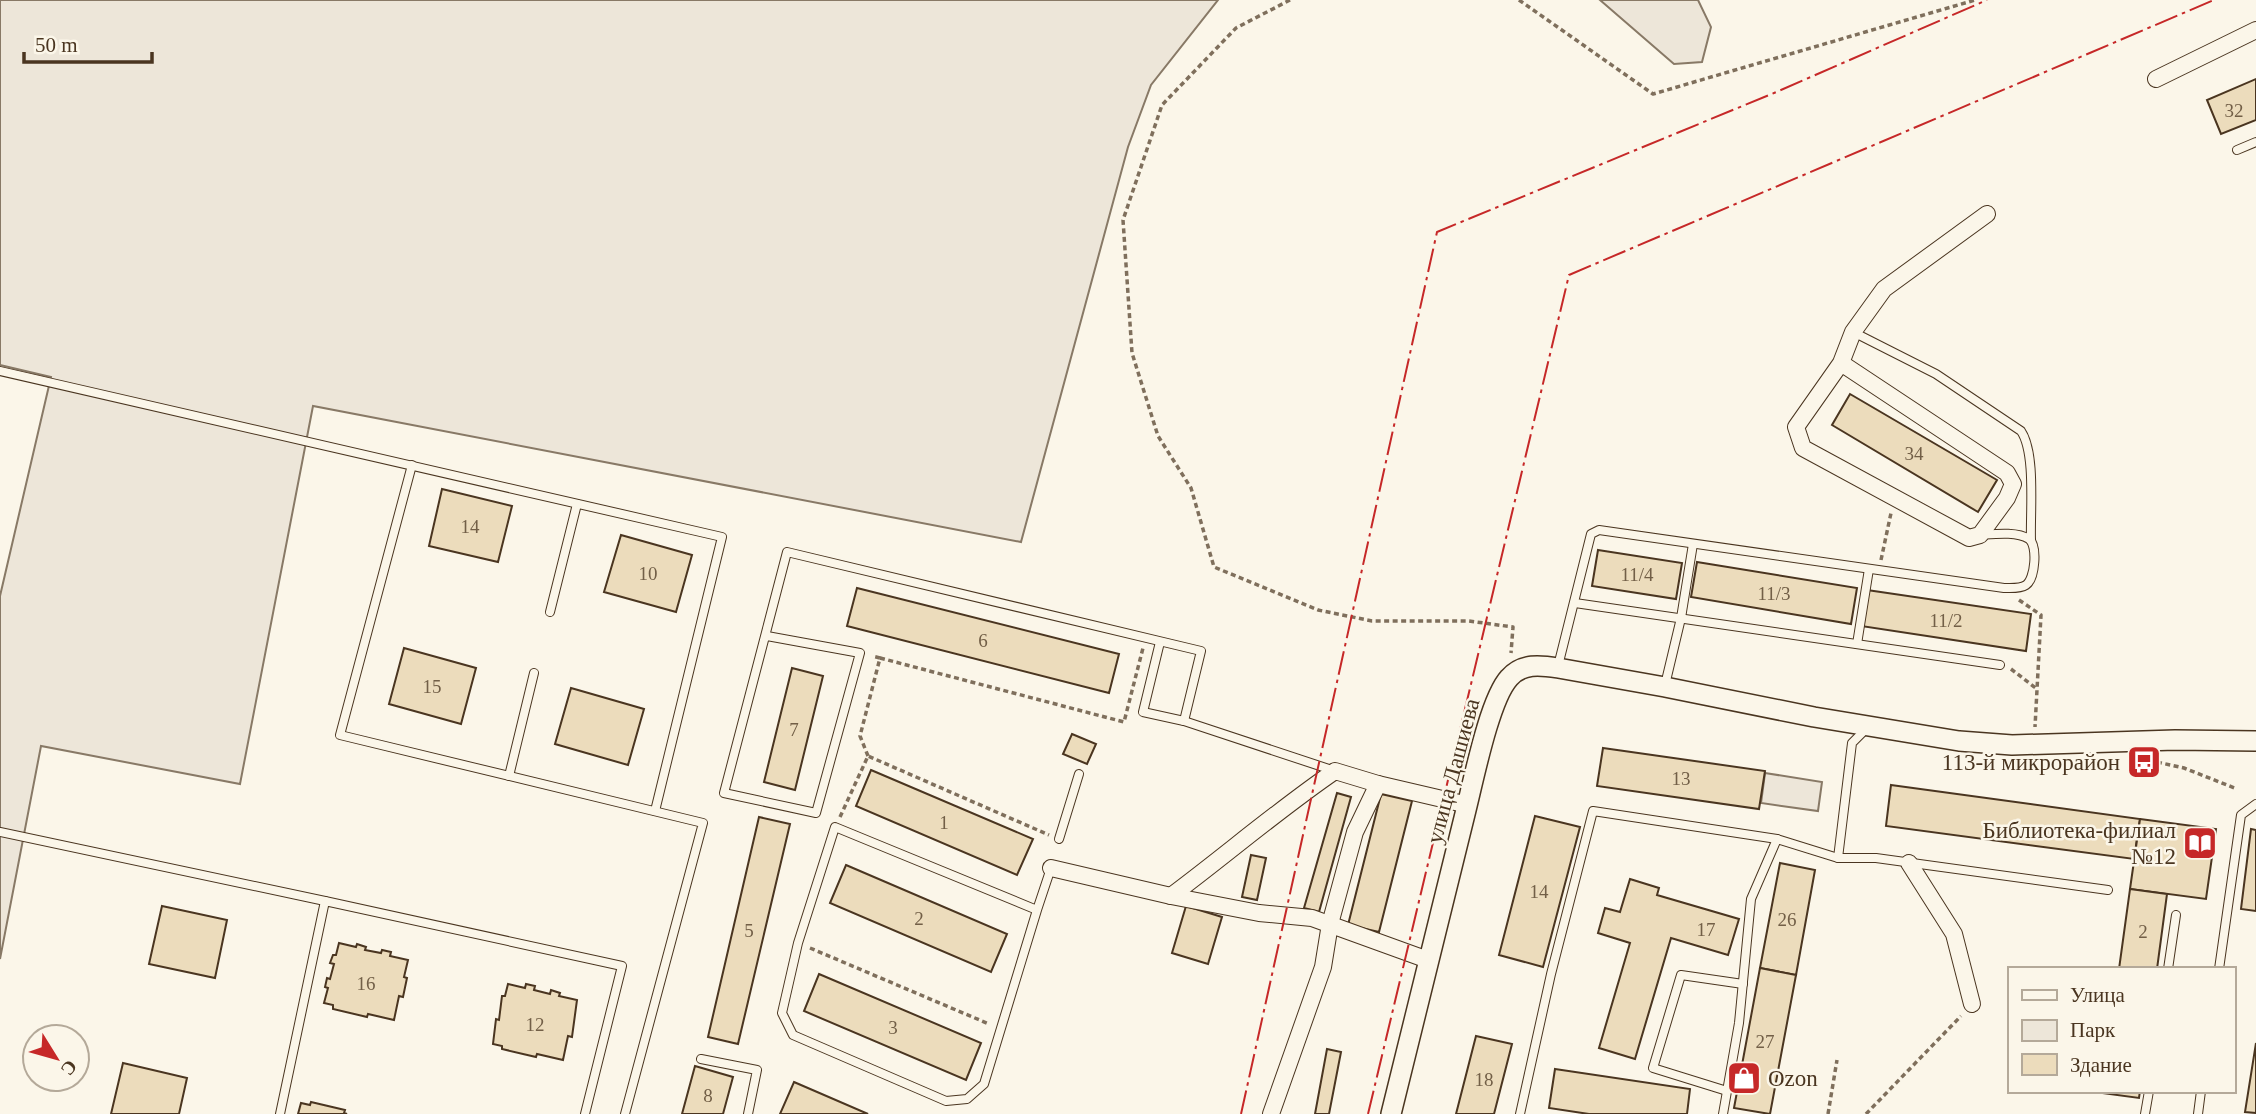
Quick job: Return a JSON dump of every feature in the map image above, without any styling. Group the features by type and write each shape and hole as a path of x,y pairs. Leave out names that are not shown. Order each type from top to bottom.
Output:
{"street":[{"path":"2156,79 2256,30"},
{"path":"1841,363 2007,473 2013,484 2007,498 1980,535 1969,538 1803,448 1796,427 1841,363 1853,332 1884,289 1987,214"},
{"path":"1510,676 1520,669 1535,665 1558,668 1868,727 1985,744 2256,741"},
{"name":"улица Дашиева","path":"1391,1114 1495,703 1510,676"},
{"path":"1171,896 1230,852 1288,803 1335,771 1468,805"},
{"path":"1271,1114 1323,967 1330,924 1355,832 1378,784"},
{"path":"1909,863 1954,934 1972,1004"},
{"path":"1051,868 1259,913 1312,918 1428,960"}],"lane":[{"path":"2237,150 2256,142"},
{"path":"1558,668 1591,534 1599,530 2004,588 2021,587 2031,579 2034,545 2031,540 2030,454 2021,431 1936,374 1853,332"},
{"path":"0,371 722,537 654,811"},
{"path":"412,466 340,735 703,823 625,1114"},
{"path":"550,612 577,503"},
{"path":"1980,535 1999,534 2031,540"},
{"path":"1665,687 1681,618 1693,544"},
{"path":"767,636 860,653 816,813 724,793 788,552 1201,651 1184,721"},
{"path":"1857,644 1869,569"},
{"path":"1575,603 2000,665"},
{"path":"1160,642 1143,712 1184,721 1335,771"},
{"path":"509,776 534,673"},
{"path":"1839,858 1852,743 1868,727"},
{"path":"1059,839 1079,774"},
{"path":"2219,967 2241,815 2256,804"},
{"path":"1520,1114 1551,974 1593,811 1777,839 1839,858 1876,858 2108,890"},
{"path":"1037,910 835,827 798,943 782,1013 793,1035 946,1101 967,1099 984,1084 1051,868"},
{"path":"0,832 622,966 585,1114"},
{"path":"1723,1114 1743,984 1751,898 1777,839"},
{"path":"280,1114 326,901"},
{"path":"2168,967 2176,915"},
{"path":"1727,1091 1653,1068 1681,975 1743,984"},
{"path":"701,1059 757,1070 748,1114"},
{"path":"2145,1114 2149,1093"},
{"path":"2198,1114 2201,1093"}],"path":[{"path":"1290,0 1236,28 1162,104 1123,220 1132,353 1158,436 1191,488 1214,567 1318,610 1372,621 1469,621 1513,627 1510,676"},
{"path":"1519,0 1653,94 1975,0"},
{"path":"1879,570 1894,497"},
{"path":"2021,587 2019,601 2041,615 2035,731"},
{"path":"860,653 1124,722 1146,638"},
{"path":"880,658 860,736 868,756 1059,839"},
{"path":"2000,665 2007,666 2037,689"},
{"path":"835,827 868,756"},
{"path":"2157,762 2184,768 2237,789"},
{"path":"798,943 1001,1029"},
{"path":"1866,1114 1972,1004"},
{"path":"1828,1114 1837,1060"}],"green space":[{"path":"0,0 1218,0 1151,85 1128,147 1021,542 313,406 240,784 41,746 0,959 0,596 51,377 0,365"},
{"path":"1600,0 1698,0 1711,27 1702,62 1674,64"},
{"path":"1765,773 1822,782 1818,811 1761,803"}],"building":[{"path":"2256,79 2256,120 2221,134 2207,100"},
{"path":"1850,394 1997,480 1978,512 1832,425"},
{"path":"442,489 512,506 498,562 429,546"},
{"path":"621,535 692,555 676,612 604,592"},
{"path":"1598,550 1682,563 1676,599 1592,586"},
{"path":"1697,562 1857,588 1851,624 1691,597"},
{"path":"857,588 1119,654 1109,693 847,626"},
{"path":"1867,590 2031,614 2026,651 1861,626"},
{"path":"404,648 476,668 461,724 389,704"},
{"path":"792,668 823,676 795,790 764,782"},
{"path":"571,688 644,709 628,765 555,744"},
{"path":"1072,734 1096,744 1087,764 1063,754"},
{"path":"1603,748 1765,771 1759,809 1597,786"},
{"path":"871,770 1033,839 1017,875 856,806"},
{"path":"1891,785 2140,819 2134,859 1886,826"},
{"path":"1337,793 1351,797 1319,912 1304,908"},
{"path":"1381,794 1412,801 1379,932 1348,925"},
{"path":"1535,816 1580,827 1543,967 1499,955"},
{"path":"759,817 790,824 738,1044 708,1037"},
{"path":"2140,819 2216,829 2206,899 2130,889"},
{"path":"2251,829 2256,830 2256,911 2241,909"},
{"path":"1251,855 1266,858 1257,900 1242,897"},
{"path":"1780,863 1815,870 1796,975 1760,968"},
{"path":"846,865 1007,934 991,972 830,903"},
{"path":"1630,879 1659,888 1657,895 1739,919 1728,955 1671,938 1635,1059 1599,1048 1630,943 1598,933 1605,908 1620,912"},
{"path":"2130,889 2167,894 2157,967 2119,967"},
{"path":"162,906 227,920 215,978 149,964"},
{"path":"1186,906 1222,917 1208,964 1172,953"},
{"path":"339,943 356,947 357,944 366,947 365,950 381,953 382,950 391,952 390,956 408,960 403,997 399,996 394,1020 333,1009 333,1005 324,1003 328,988 325,987 327,978 330,979 334,964 330,963 333,955 336,955"},
{"path":"1760,968 1796,975 1770,1114 1734,1108"},
{"path":"819,974 981,1043 966,1080 804,1011"},
{"path":"508,984 525,988 526,984 535,986 534,990 550,994 551,990 560,993 559,996 577,1000 572,1037 568,1036 563,1060 537,1054 536,1057 502,1049 502,1046 493,1044 496,1019 499,1020 502,996 505,996"},
{"path":"1476,1036 1512,1044 1494,1114 1456,1114"},
{"path":"2256,1043 2256,1113 2245,1112"},
{"path":"1327,1049 1341,1052 1329,1114 1315,1114"},
{"path":"123,1063 187,1078 179,1114 111,1114"},
{"path":"695,1066 733,1077 723,1114 682,1114"},
{"path":"1555,1069 1690,1089 1687,1114 1589,1114 1549,1108"},
{"path":"794,1082 868,1114 780,1114"},
{"path":"2102,1093 2140,1093 2139,1098"},
{"path":"311,1102 345,1110 344,1113 347,1114 298,1114 301,1103 310,1105"}],"power":[{"path":"1241,1114 1437,232 1774,93 1987,0"},
{"path":"1368,1114 1569,275 2214,0"}],"place":[{"name":"113-й микрорайон","path":"2144,762"},
{"name":"Библиотека-филиал №12","path":"2200,843"},
{"name":"Ozon","path":"1744,1078"}]}
